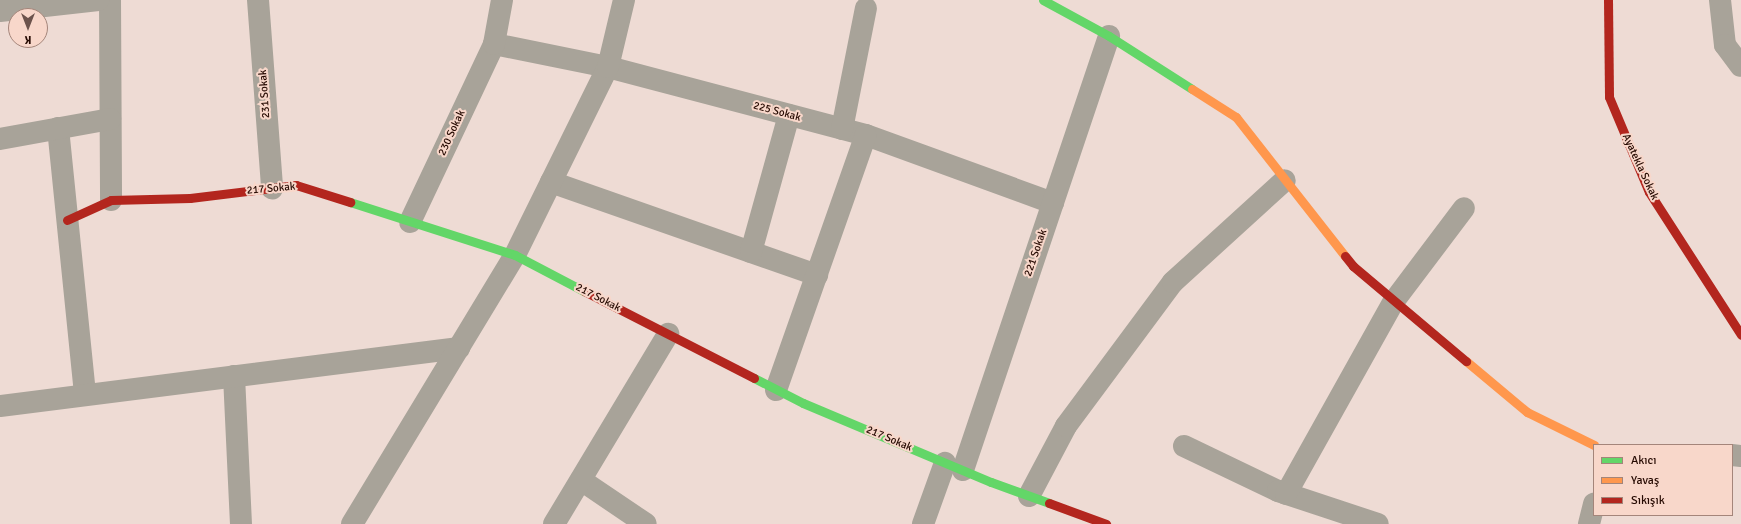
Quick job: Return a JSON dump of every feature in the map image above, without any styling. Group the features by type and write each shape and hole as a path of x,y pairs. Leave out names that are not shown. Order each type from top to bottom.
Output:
{"street":[{"path":"0,11 98,0"},
{"path":"110,0 110,200"},
{"name":"231 Sokak","path":"258,0 272,188"},
{"name":"230 Sokak","path":"410,222 494,44 502,0"},
{"path":"352,524 516,255 608,68 624,0"},
{"path":"1044,0 1109,36 1236,117 1353,266 1527,412 1593,445"},
{"name":"Ayatekla Sokak","path":"1608,0 1609,97 1649,192 1741,335"},
{"path":"1720,0 1725,45 1741,66"},
{"path":"842,129 866,8"},
{"name":"221 Sokak","path":"923,524 954,467 1053,203 1109,36"},
{"name":"225 Sokak","path":"494,44 608,68 866,135 1053,203"},
{"path":"751,252 789,115"},
{"path":"0,138 110,119"},
{"path":"58,128 85,395"},
{"path":"776,390 866,135"},
{"path":"1029,496 1066,426 1173,282 1285,180"},
{"path":"551,182 817,275"},
{"name":"217 Sokak","path":"67,220 110,200 190,198 296,185 516,255 803,403 954,467 1106,524"},
{"path":"1286,494 1394,301 1464,208"},
{"path":"554,524 668,334"},
{"path":"0,406 459,348"},
{"path":"234,376 241,524"},
{"path":"1184,446 1286,494 1378,524"},
{"path":"581,480 646,524"},
{"path":"1589,524 1593,508"}],"traffic: fast":[{"path":"1043,0 1109,36 1192,89"},
{"path":"350,202 515,255 584,291"},
{"path":"754,378 803,403 991,482 1049,503"}],"traffic: slow":[{"path":"1192,89 1236,117 1345,256"},
{"path":"1466,361 1527,412 1593,445"}],"traffic: jam":[{"path":"1608,0 1609,97 1649,192 1741,335"},
{"path":"67,220 111,200 190,198 296,185 350,202"},
{"path":"1345,256 1353,266 1466,361"},
{"path":"584,291 754,378"},
{"path":"1049,503 1106,524"}]}
